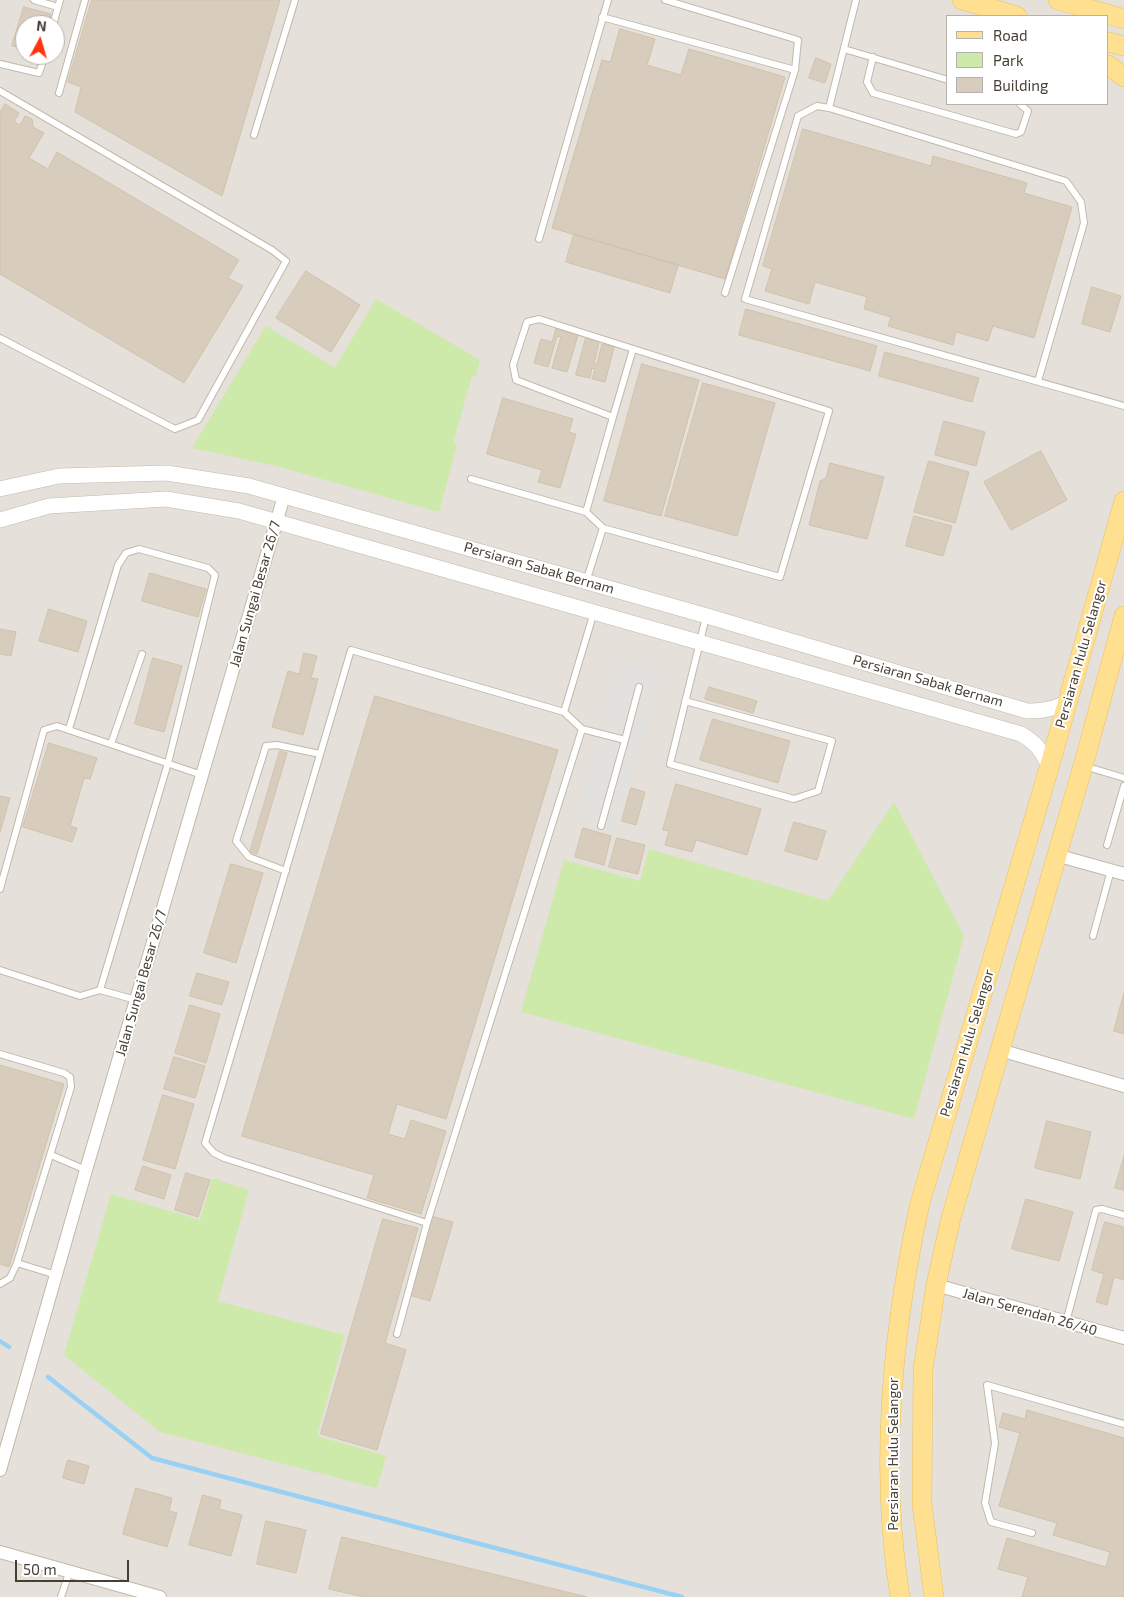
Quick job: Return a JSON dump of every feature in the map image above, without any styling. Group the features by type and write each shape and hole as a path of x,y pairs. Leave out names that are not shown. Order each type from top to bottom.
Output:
{"main road":[{"path":"962,0 1014,15"},
{"path":"1058,0 1124,19"},
{"path":"1109,42 1124,46"},
{"path":"1109,66 1124,77"},
{"name":"Persiaran Hulu Selangor","path":"900,1597 894,1561 890,1499 890,1434 894,1368 905,1269 920,1203 1069,701 1124,501"},
{"name":"Persiaran Hulu Selangor","path":"934,1597 922,1504 922,1439 923,1370 936,1285 950,1218 1123,624"}],"street":[{"name":"Persiaran Sabak Bernam","path":"0,489 59,476 167,472 249,486 707,616 1028,711 1044,711 1056,708 1069,701"},
{"name":"Jalan Sungai Besar 26/7","path":"0,1470 284,496"},
{"name":"Persiaran Sabak Bernam","path":"0,520 49,506 166,499 239,511 1021,734 1035,743 1043,753 1049,768"},
{"path":"1056,855 1124,874"},
{"path":"1000,1050 1124,1086"},
{"name":"Jalan Serendah 26/40","path":"936,1285 1124,1338"},
{"path":"0,1552 69,1573 160,1597"}],"lane":[{"path":"34,0 59,4"},
{"path":"59,93 85,0"},
{"path":"254,135 295,0"},
{"path":"539,239 608,0"},
{"path":"665,0 798,40 795,70 725,293"},
{"path":"829,108 856,0"},
{"path":"602,17 795,70"},
{"path":"844,49 946,79"},
{"path":"873,57 867,82 873,93 1016,134 1021,132 1028,112 1021,105"},
{"path":"0,64 39,73 42,65"},
{"path":"0,91 272,250 286,261 198,420 175,430 0,338"},
{"path":"1038,381 1084,222 1081,202 1066,181 829,108 816,106 798,116 744,299 1124,406"},
{"path":"471,479 586,512 603,528 780,577 829,411 539,319 527,322 513,365 516,380 613,417"},
{"path":"586,512 632,349"},
{"path":"586,582 603,528"},
{"path":"70,730 118,565 126,553 139,549 208,568 216,575 168,763 100,990"},
{"path":"564,712 594,611"},
{"path":"685,701 832,741 818,791 794,799 670,764 685,701 700,641 707,616"},
{"path":"427,1223 224,1158 214,1153 205,1143 351,650 564,712 582,729 625,740"},
{"path":"111,744 142,654"},
{"path":"601,826 639,687"},
{"path":"0,888 44,730 57,726 202,775"},
{"path":"396,1334 427,1223 582,729"},
{"path":"286,871 249,857 236,841 266,746 277,746 320,754"},
{"path":"1083,766 1124,778"},
{"path":"1107,845 1124,786"},
{"path":"1093,936 1110,870"},
{"path":"0,970 80,996 100,990 136,1000"},
{"path":"0,1054 64,1073 70,1077 71,1087 17,1263 10,1278 0,1284"},
{"path":"51,1155 86,1170"},
{"path":"1066,1322 1096,1210 1102,1209 1124,1216"},
{"path":"17,1263 56,1275"},
{"path":"1032,1533 991,1522 984,1503 995,1443 987,1385 1124,1424"},
{"path":"61,1597 69,1573"}],"shaded area":[{"path":"0,0 1124,0 1124,1597 0,1597"},
{"path":"619,658 662,670 617,833 573,822"}],"green space":[{"path":"376,299 480,360 476,376 472,376 453,443 457,445 439,512 276,466 192,448 266,326 335,368"},
{"path":"894,802 964,936 914,1119 521,1012 564,860 640,881 649,849 828,901"},
{"path":"212,1178 249,1190 218,1301 345,1335 317,1436 386,1456 377,1488 160,1432 64,1355 111,1194 200,1220"}],"building":[{"path":"92,0 280,0 222,196 75,112 81,87 68,82"},
{"path":"24,7 51,14 51,15 22,15"},
{"path":"620,29 655,39 647,65 681,75 689,49 785,77 725,279 552,228 602,60 610,62"},
{"path":"15,36 15,47 12,46"},
{"path":"816,58 831,64 825,83 809,78"},
{"path":"5,104 19,113 14,122 20,125 25,116 32,119 33,127 44,133 29,158 48,169 57,152 239,260 228,278 243,286 184,383 0,274 0,113"},
{"path":"803,129 931,166 933,156 1027,183 1024,193 1072,207 1034,338 993,326 988,341 956,332 953,345 888,326 891,317 864,309 867,297 815,282 809,304 765,291 772,269 763,266"},
{"path":"574,234 678,265 670,293 566,262"},
{"path":"306,271 360,305 331,352 276,318"},
{"path":"1092,287 1121,296 1110,332 1082,324"},
{"path":"746,309 877,346 870,371 739,335"},
{"path":"556,329 578,335 567,372 552,368 561,337 557,336 548,367 534,363 541,339 552,342"},
{"path":"586,338 599,342 594,364 597,364 602,344 614,347 605,382 592,379 595,369 592,368 590,378 576,375"},
{"path":"885,352 979,378 972,402 879,376"},
{"path":"642,364 699,380 661,516 604,501"},
{"path":"703,383 775,403 737,536 665,516"},
{"path":"503,398 573,419 569,432 576,434 560,488 538,482 542,470 487,454"},
{"path":"944,421 985,432 976,466 935,455"},
{"path":"1041,451 1067,500 1011,530 984,482"},
{"path":"929,461 969,472 955,523 914,512"},
{"path":"830,463 884,477 867,539 809,525 820,481 826,478"},
{"path":"914,516 952,526 943,556 906,546"},
{"path":"150,573 206,589 198,617 142,601"},
{"path":"49,609 87,621 78,652 39,641"},
{"path":"0,629 16,632 11,656 0,654"},
{"path":"304,653 317,656 311,678 318,679 303,735 272,727 288,671 299,674"},
{"path":"153,658 182,666 164,732 135,724"},
{"path":"709,687 757,701 753,713 705,699"},
{"path":"375,696 558,750 446,1119 397,1104 388,1134 405,1139 411,1120 446,1131 421,1214 367,1198 374,1175 242,1136"},
{"path":"713,719 790,741 778,783 700,760"},
{"path":"49,743 97,758 90,779 84,778 70,826 77,828 72,842 23,827"},
{"path":"280,751 287,753 257,854 250,852"},
{"path":"676,784 761,809 747,855 696,840 692,852 665,845 669,831 663,830"},
{"path":"631,788 645,792 636,825 622,821"},
{"path":"0,796 10,798 0,832"},
{"path":"794,822 826,831 817,860 785,851"},
{"path":"583,828 611,836 604,865 575,857"},
{"path":"617,838 645,845 638,874 609,867"},
{"path":"231,864 263,873 236,963 204,953"},
{"path":"197,973 229,982 222,1005 190,996"},
{"path":"1124,993 1124,1034 1114,1031"},
{"path":"190,1005 220,1014 206,1063 175,1053"},
{"path":"174,1057 205,1066 195,1098 164,1089"},
{"path":"0,1065 64,1084 9,1267 0,1264"},
{"path":"163,1095 194,1104 175,1169 143,1160"},
{"path":"1047,1121 1091,1132 1080,1179 1035,1168"},
{"path":"1124,1156 1124,1190 1115,1188"},
{"path":"143,1166 171,1175 164,1199 135,1190"},
{"path":"186,1173 210,1180 198,1217 175,1210"},
{"path":"1026,1199 1073,1212 1059,1261 1012,1249"},
{"path":"431,1216 453,1222 430,1301 409,1295"},
{"path":"383,1219 418,1228 385,1343 406,1350 377,1450 321,1434"},
{"path":"1105,1222 1124,1227 1124,1280 1114,1277 1107,1305 1096,1302 1104,1274 1092,1270"},
{"path":"1027,1410 1124,1438 1124,1597 1022,1597 1028,1577 998,1569 1007,1538 1106,1567 1110,1552 1053,1535 1057,1523 999,1506 1020,1433 999,1427 1003,1413 1025,1419"},
{"path":"68,1460 89,1466 84,1484 63,1478"},
{"path":"136,1488 172,1498 169,1511 177,1513 167,1547 123,1534"},
{"path":"203,1495 221,1500 219,1509 242,1515 231,1556 189,1545"},
{"path":"266,1521 306,1530 296,1573 257,1564"},
{"path":"342,1537 587,1597 364,1597 329,1589"}],"waterway":[{"path":"0,1341 9,1347"},
{"path":"48,1377 152,1458 682,1597"}]}
